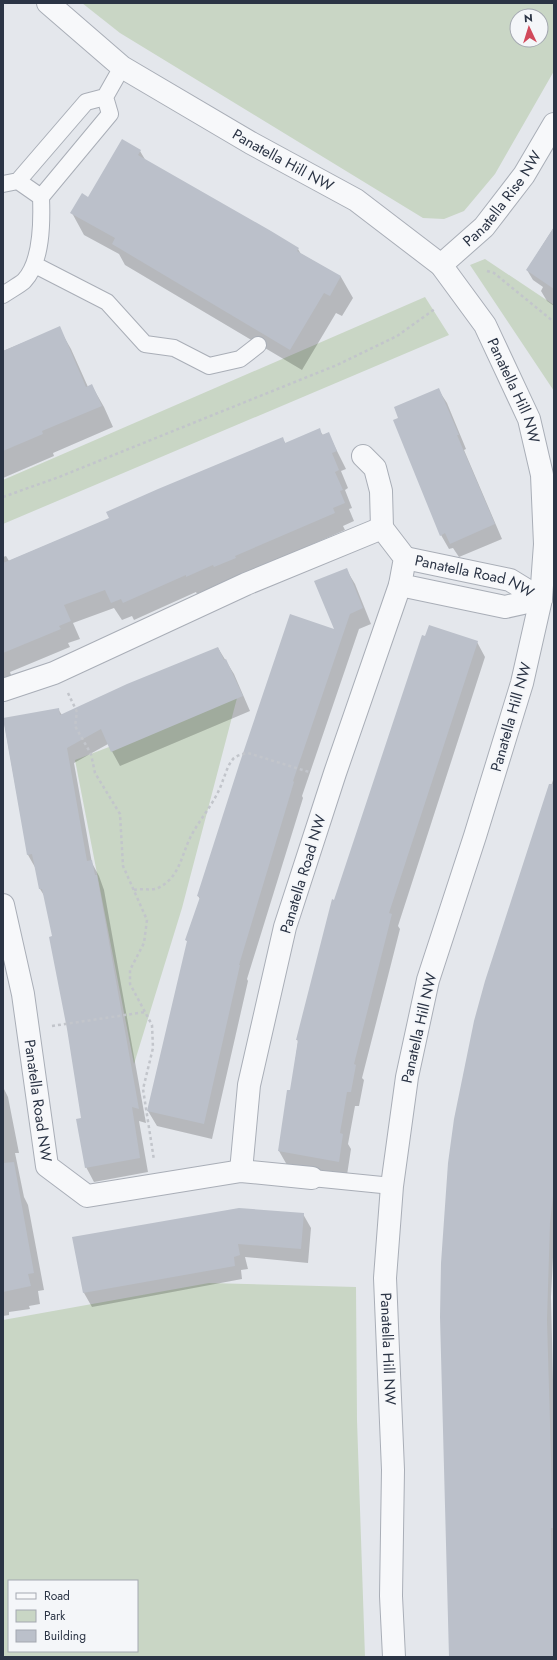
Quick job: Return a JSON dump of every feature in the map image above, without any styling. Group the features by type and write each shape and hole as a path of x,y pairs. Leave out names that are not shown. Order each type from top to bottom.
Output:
{"street":[{"name":"Panatella Hill NW","path":"48,3 122,67 251,143 356,200 441,265 485,325 529,419 542,476 548,600 475,836 428,980 406,1077 392,1186 385,1278 393,1470 391,1596 394,1657"},
{"name":"Panatella Rise NW","path":"441,265 484,227 524,175 554,124"},
{"path":"3,690 58,671 246,584 382,528 381,491 375,468 363,456"},
{"name":"Panatella Road NW","path":"382,528 405,558 510,580 548,600"},
{"name":"Panatella Road NW","path":"240,1171 250,1085 285,927 335,773 400,585 405,558"},
{"name":"Panatella Road NW","path":"400,585 505,607 548,600"},
{"name":"Panatella Road NW","path":"3,905 24,994 47,1166 87,1196 240,1171 312,1178"}],"lane":[{"path":"41,197 10,182 86,102 104,97 122,67"},
{"path":"3,295 24,281 35,265 42,222 41,197 110,114 104,97"},
{"path":"35,265 107,302 145,344 174,348 209,366 240,359 258,345"},
{"name":"Panatella Road NW","path":"312,1178 392,1186"}],"path":[{"path":"487,271 494,273 554,322"},
{"path":"3,497 59,477 337,365 397,336 436,308"},
{"path":"58,671 77,712 75,726 91,754 95,773 120,814 123,866 147,920 144,943 130,970 130,984 152,1025 153,1048 143,1089 157,1184"},
{"path":"134,890 158,888 167,882 175,873 181,864 190,838 220,788 228,768 234,759 240,755 248,754 309,772 318,770 335,773"},
{"path":"28,1030 145,1012"}],"green space":[{"path":"82,3 554,3 554,71 495,174 464,211 444,219 423,218 120,33"},
{"path":"485,259 554,305 554,391 470,265"},
{"path":"425,297 449,335 3,524 3,480"},
{"path":"237,698 182,908 134,1064 75,760"},
{"path":"209,1283 356,1287 357,1420 365,1657 3,1657 3,1320"}],"building":[{"path":"122,139 141,150 138,155 271,231 299,248 297,251 341,276 330,296 324,293 290,350 112,244 115,238 70,213 82,193 88,197"},
{"path":"554,227 554,289 526,270"},
{"path":"60,326 86,387 92,384 102,406 42,431 43,434 3,451 3,351"},
{"path":"439,388 459,435 457,435 495,524 450,544 445,533 440,536 393,420 398,418 394,407"},
{"path":"320,428 322,435 329,432 337,451 332,453 339,470 335,472 343,490 340,491 345,503 333,508 335,513 235,556 236,558 214,567 213,565 186,577 186,575 123,603 121,599 111,603 105,590 64,605 71,621 59,626 61,629 3,653 3,563 109,518 106,512 158,489 283,437 285,443"},
{"path":"347,568 363,608 350,614 293,781 294,782 239,965 204,1124 147,1111 187,941 185,940 200,897 197,896 290,614 334,629 314,581"},
{"path":"429,625 478,641 389,913 392,914 354,1064 356,1065 351,1092 347,1092 340,1133 343,1134 339,1162 278,1151 287,1090 290,1090 298,1040 296,1040 332,899 334,900 422,635 425,636"},
{"path":"218,647 224,660 226,659 243,696 111,752 101,729 67,748 87,861 92,860 95,875 97,875 139,1109 132,1107 140,1158 85,1168 76,1119 81,1118 67,1029 49,937 52,936 42,889 39,889 32,854 27,855 3,718 59,708 60,715 127,684"},
{"path":"549,784 554,784 554,1187 550,1223 547,1320 553,1528 551,1528 554,1657 449,1657 440,1317 441,1263 448,1163 454,1119 474,1021 485,981"},
{"path":"14,1162 34,1273 28,1274 31,1286 3,1292 3,1163"},
{"path":"239,1208 304,1213 301,1249 238,1244 240,1255 234,1257 235,1266 83,1293 72,1237"}]}
